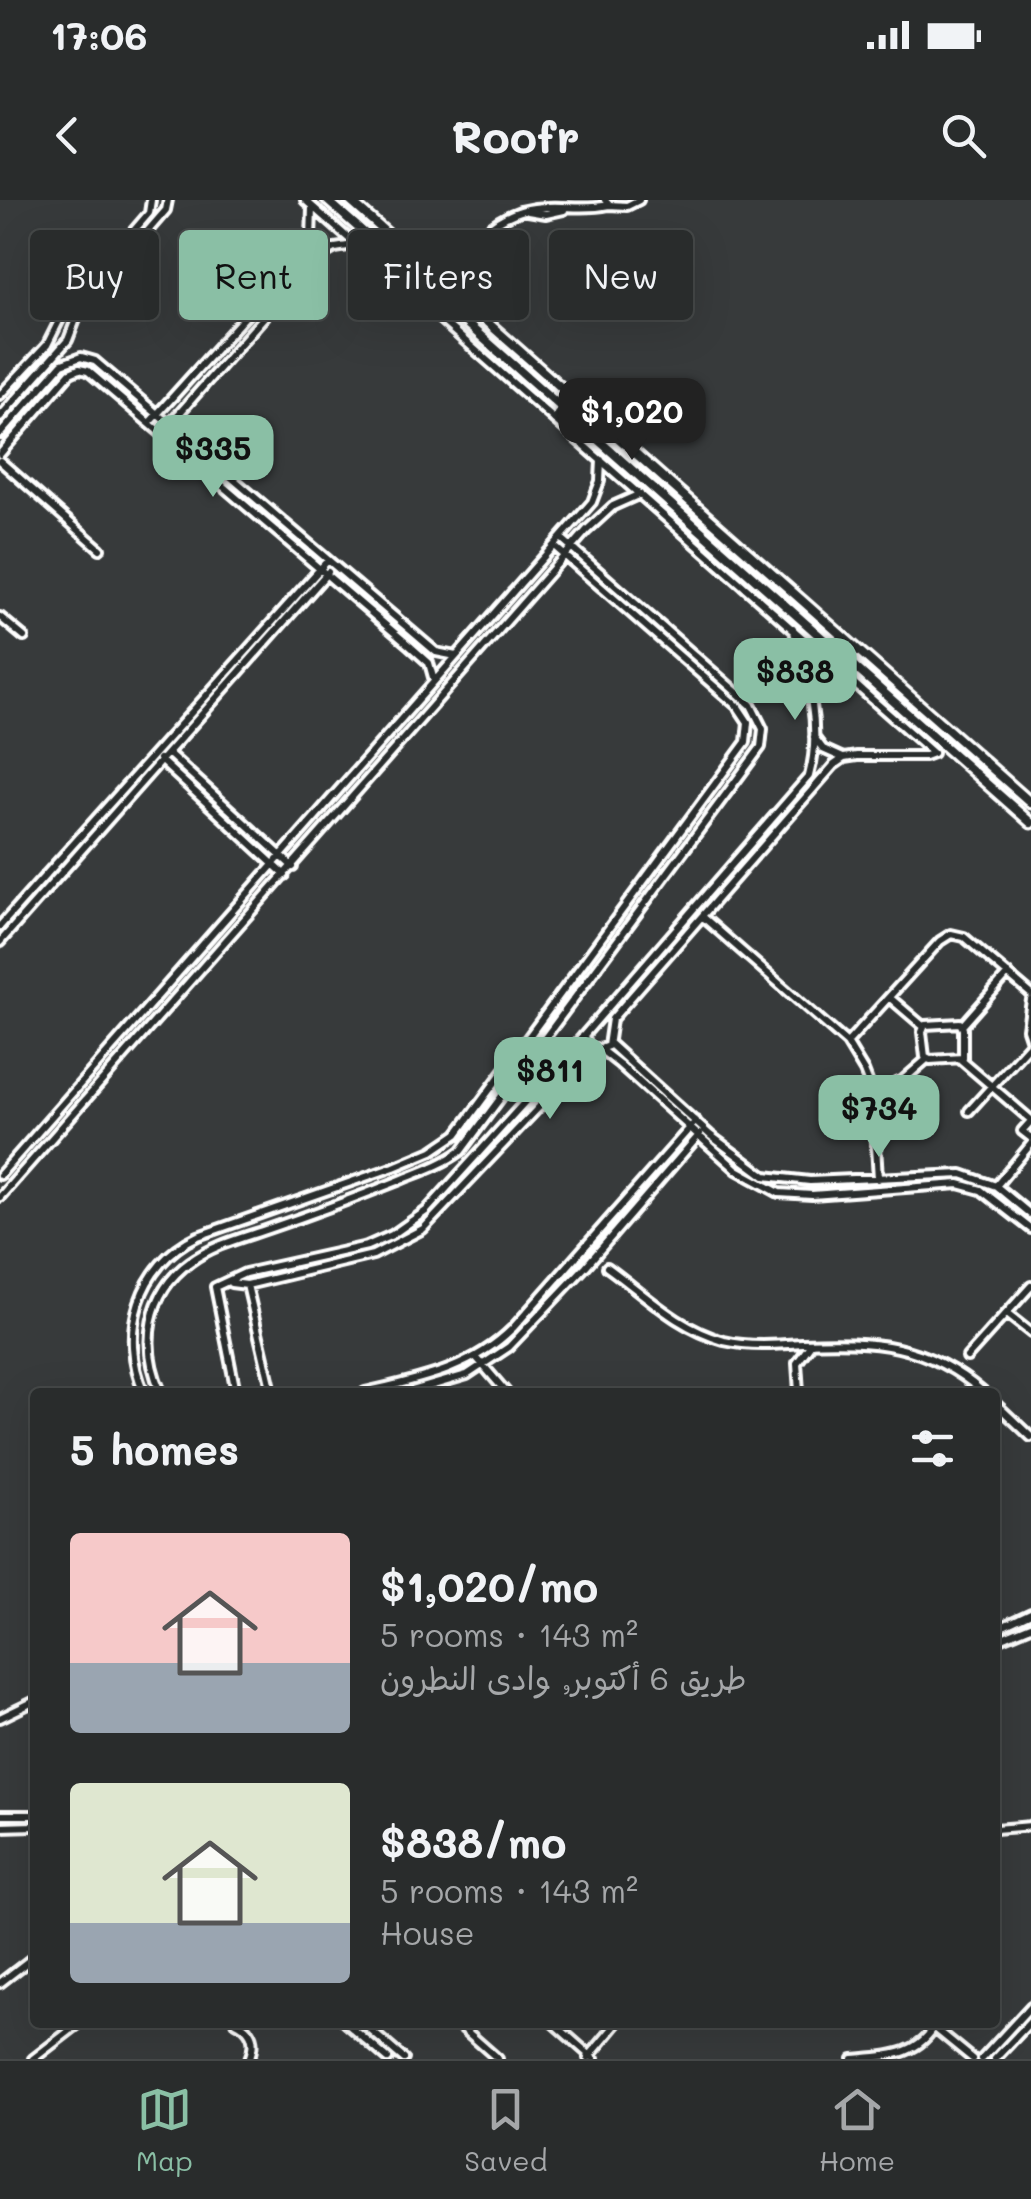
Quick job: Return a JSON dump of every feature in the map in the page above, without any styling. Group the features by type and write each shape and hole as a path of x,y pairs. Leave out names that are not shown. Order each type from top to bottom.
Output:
{"street":[{"path":"305,200 348,239"},
{"path":"327,200 1031,822"},
{"path":"487,230 512,213 526,210 546,214 608,203 627,206 638,200"},
{"path":"0,395 46,345 63,313 149,213 152,201 168,202"},
{"path":"343,214 351,201 384,230"},
{"path":"0,417 68,340 80,309 168,202"},
{"path":"311,230 312,207"},
{"path":"150,422 243,320"},
{"path":"162,432 262,320"},
{"path":"441,320 934,753 844,758 823,748 813,736"},
{"path":"486,320 1031,803"},
{"path":"216,350 228,360"},
{"path":"0,434 58,368 76,358 95,361 436,652 457,656"},
{"path":"100,550 0,458 70,373 78,370 92,373 429,663 434,682"},
{"path":"555,420 574,397"},
{"path":"0,1175 592,502 599,488 601,460"},
{"path":"0,1197 587,530 613,506 640,494"},
{"path":"576,521 587,530"},
{"path":"160,1388 150,1361 150,1326 162,1292 181,1268 217,1247 357,1198 450,1159 468,1144 753,759 763,738 761,720 751,705 561,538"},
{"path":"143,1388 132,1354 132,1324 144,1288 169,1255 198,1236 394,1168 440,1146 461,1130 742,750 749,728 738,707 554,546"},
{"path":"0,942 331,562"},
{"path":"0,617 24,638"},
{"path":"235,1388 214,1290 217,1286 246,1273 378,1242 416,1219 583,1036 800,786 810,770 813,736 809,683 793,628"},
{"path":"164,750 293,866"},
{"path":"157,758 284,876"},
{"path":"0,926 157,758"},
{"path":"844,758 610,1022 610,1044 696,1121 702,1133 737,1170 779,1193 967,1185 989,1196 1031,1230"},
{"path":"800,786 810,795"},
{"path":"785,804 794,812"},
{"path":"759,835 768,843"},
{"path":"748,847 758,855"},
{"path":"703,917 847,1043 873,1094 878,1189"},
{"path":"847,1043 940,941 951,934 964,937 1031,998 1027,1030 1031,1042 969,1111"},
{"path":"643,968 652,975"},
{"path":"961,1060 962,1026 1008,974"},
{"path":"889,997 924,1027"},
{"path":"924,1027 956,1022 962,1026"},
{"path":"924,1027 923,1053 927,1059"},
{"path":"532,1033 544,1042"},
{"path":"583,1036 589,1046 601,1050 690,1128 774,1179 962,1174 996,1186 1031,1214"},
{"path":"231,1282 247,1285 382,1252 423,1230 539,1108 580,1054 610,1044"},
{"path":"618,1064 625,1057"},
{"path":"873,1094 903,1080 927,1059 961,1060 1031,1121 1022,1132 1031,1141 996,1186"},
{"path":"550,1073 558,1079"},
{"path":"381,1388 439,1374 476,1358 507,1334 696,1121"},
{"path":"424,1388 484,1366 521,1335 702,1133"},
{"path":"590,1241 600,1249"},
{"path":"294,1264 296,1274"},
{"path":"607,1267 665,1314 699,1333 740,1344 869,1342 896,1346 936,1361 977,1388"},
{"path":"247,1285 271,1388"},
{"path":"967,1358 1031,1286"},
{"path":"1007,1314 1031,1333"},
{"path":"799,1388 797,1363 802,1352 814,1343"},
{"path":"779,1344 797,1363"},
{"path":"476,1358 503,1388"},
{"path":"1000,1408 1031,1436"},
{"path":"1000,1628 1031,1613"},
{"path":"1000,1639 1031,1626"},
{"path":"0,1718 30,1703"},
{"path":"0,1815 30,1815"},
{"path":"0,1827 30,1826"},
{"path":"1000,1829 1031,1826"},
{"path":"0,1984 30,1960"},
{"path":"982,2059 1031,2006"},
{"path":"995,2059 1031,2020"},
{"path":"33,2059 71,2028"},
{"path":"243,2028 252,2035 254,2046 249,2059"},
{"path":"354,2028 396,2058"},
{"path":"368,2028 396,2058"},
{"path":"463,2028 498,2059"},
{"path":"558,2028 590,2058 613,2028"},
{"path":"853,2059 906,2052 934,2028"},
{"path":"939,2028 973,2059"}]}
